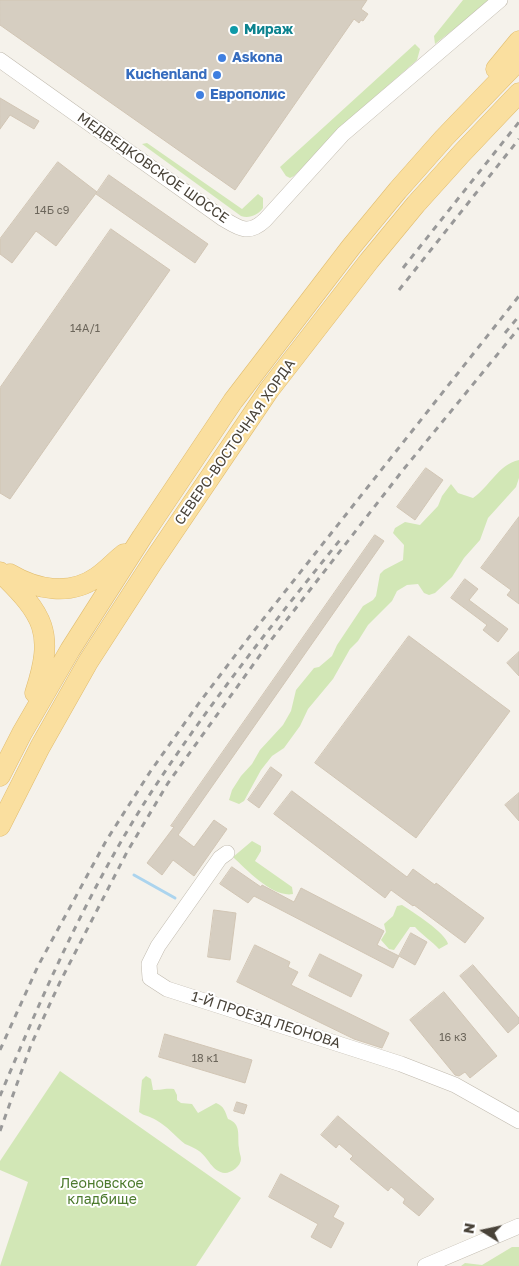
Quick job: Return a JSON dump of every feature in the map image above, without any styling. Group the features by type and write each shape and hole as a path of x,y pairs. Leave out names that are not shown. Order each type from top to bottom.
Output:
{"main road":[{"path":"444,138 519,41"},
{"name":"СЕВЕРО-ВОСТОЧНАЯ ХОРДА","path":"0,776 22,733 70,650 142,537 233,402 398,190 444,138 519,60"},
{"name":"СЕВЕРО-ВОСТОЧНАЯ ХОРДА","path":"0,826 40,747 88,662 152,562 268,390 369,261 442,175 519,93"},
{"path":"0,568 21,581 35,586 50,589 80,586 97,577 142,537"},
{"path":"0,572 27,599 37,614 43,629 45,646 43,668 22,733"}],"street":[{"name":"МЕДВЕДКОВСКОЕ ШОССЕ","path":"0,60 222,218 246,230 253,229 265,220 350,127 500,0"},
{"name":"1-Й ПРОЕЗД ЛЕОНОВА","path":"226,853 220,858 158,946 149,964 150,978 167,989 401,1064 455,1085 519,1121"},
{"path":"425,1266 519,1226"}],"green space":[{"path":"463,0 491,0 435,44 434,36"},
{"path":"415,44 420,49 417,60 354,115 294,176 290,178 286,176 280,167"},
{"path":"147,143 242,209 258,194 263,198 263,208 253,216 241,216 142,144"},
{"path":"519,460 519,478 516,487 488,518 480,540 464,558 452,577 435,593 429,595 424,593 418,584 407,585 397,591 392,601 368,625 358,641 350,649 333,679 308,709 300,726 284,748 272,756 261,770 244,801 239,804 229,800 232,790 241,776 252,764 260,750 283,725 291,711 296,690 314,668 319,667 332,656 337,645 363,606 376,596 380,574 403,560 404,545 393,533 395,528 405,522 420,525 438,506 442,496 451,484 458,493 473,498 505,466"},
{"path":"252,841 261,846 261,851 255,861 292,887 293,894 277,892 261,882 233,857"},
{"path":"402,905 442,934 448,944 439,949 415,927 410,927 394,950 389,949 381,940 386,932 384,924 393,916 397,906"},
{"name":"Леоновское кладбище","path":"60,1071 241,1198 196,1266 0,1266 28,1182 0,1170 0,1161"},
{"path":"146,1076 151,1079 153,1090 174,1089 177,1100 181,1103 192,1104 198,1113 216,1103 223,1107 228,1119 235,1124 238,1131 241,1162 238,1167 227,1173 217,1170 199,1151 185,1144 160,1122 139,1112 142,1080"},
{"path":"512,1247 519,1247 519,1266 461,1266 465,1263 482,1265"}],"building":[{"name":"Европолис","path":"0,0 367,0 361,9 368,14 359,23 354,19 235,190 0,25"},
{"path":"0,98 39,121 34,129 10,115 0,129"},
{"path":"58,162 97,192 56,246 36,231 12,263 0,254 0,239"},
{"path":"109,175 208,244 195,263 96,194"},
{"path":"111,229 170,270 10,499 0,493 0,388"},
{"path":"426,468 443,480 415,520 397,507"},
{"path":"519,517 519,604 507,595 511,590 481,568"},
{"path":"375,535 384,541 178,835 194,847 214,820 227,829 194,876 173,860 162,875 147,863 174,827 171,826"},
{"path":"465,579 478,589 469,600 508,629 498,642 483,630 487,625 451,598"},
{"path":"409,636 510,711 416,838 315,763"},
{"path":"519,652 519,676 507,663"},
{"path":"271,767 282,775 259,808 248,800"},
{"path":"292,791 407,877 413,869 435,885 436,883 484,918 465,943 391,890 385,898 274,814"},
{"path":"519,793 519,821 505,805"},
{"path":"232,867 261,887 262,885 294,902 301,888 384,931 377,945 399,956 393,968 254,896 248,903 220,884"},
{"path":"214,910 236,913 230,960 208,957"},
{"path":"411,933 427,942 415,965 399,956"},
{"path":"255,945 290,962 288,967 298,972 291,985 389,1033 382,1048 354,1039 237,982"},
{"path":"320,954 362,975 351,997 309,976"},
{"path":"473,965 519,1018 519,1023 508,1033 460,976"},
{"path":"444,992 497,1056 470,1078 465,1072 459,1076 455,1075 410,1020"},
{"path":"165,1034 252,1060 245,1083 159,1057"},
{"path":"237,1102 247,1105 244,1114 234,1111"},
{"path":"338,1116 434,1199 419,1216 403,1203 405,1199 391,1187 388,1191 350,1159 353,1156 339,1144 336,1148 321,1135"},
{"path":"281,1174 339,1206 333,1217 344,1223 331,1248 311,1237 318,1224 269,1197"}],"waterway":[{"path":"134,875 175,898"}],"railway":[{"path":"403,268 519,122"},
{"path":"399,290 519,139"},
{"path":"0,1050 38,966 106,841 150,772 253,632 519,296"},
{"path":"505,333 519,316"},
{"path":"0,1131 31,1045 60,982 127,852 168,783 268,644 403,470 519,328"},
{"path":"0,1096 73,932 115,852 138,814 183,745 226,686 340,540"}],"place":[{"name":"Мираж","path":"234,30"},
{"name":"Askona","path":"222,58"},
{"name":"Kuchenland","path":"217,75"},
{"name":"Европолис","path":"200,95"}]}
